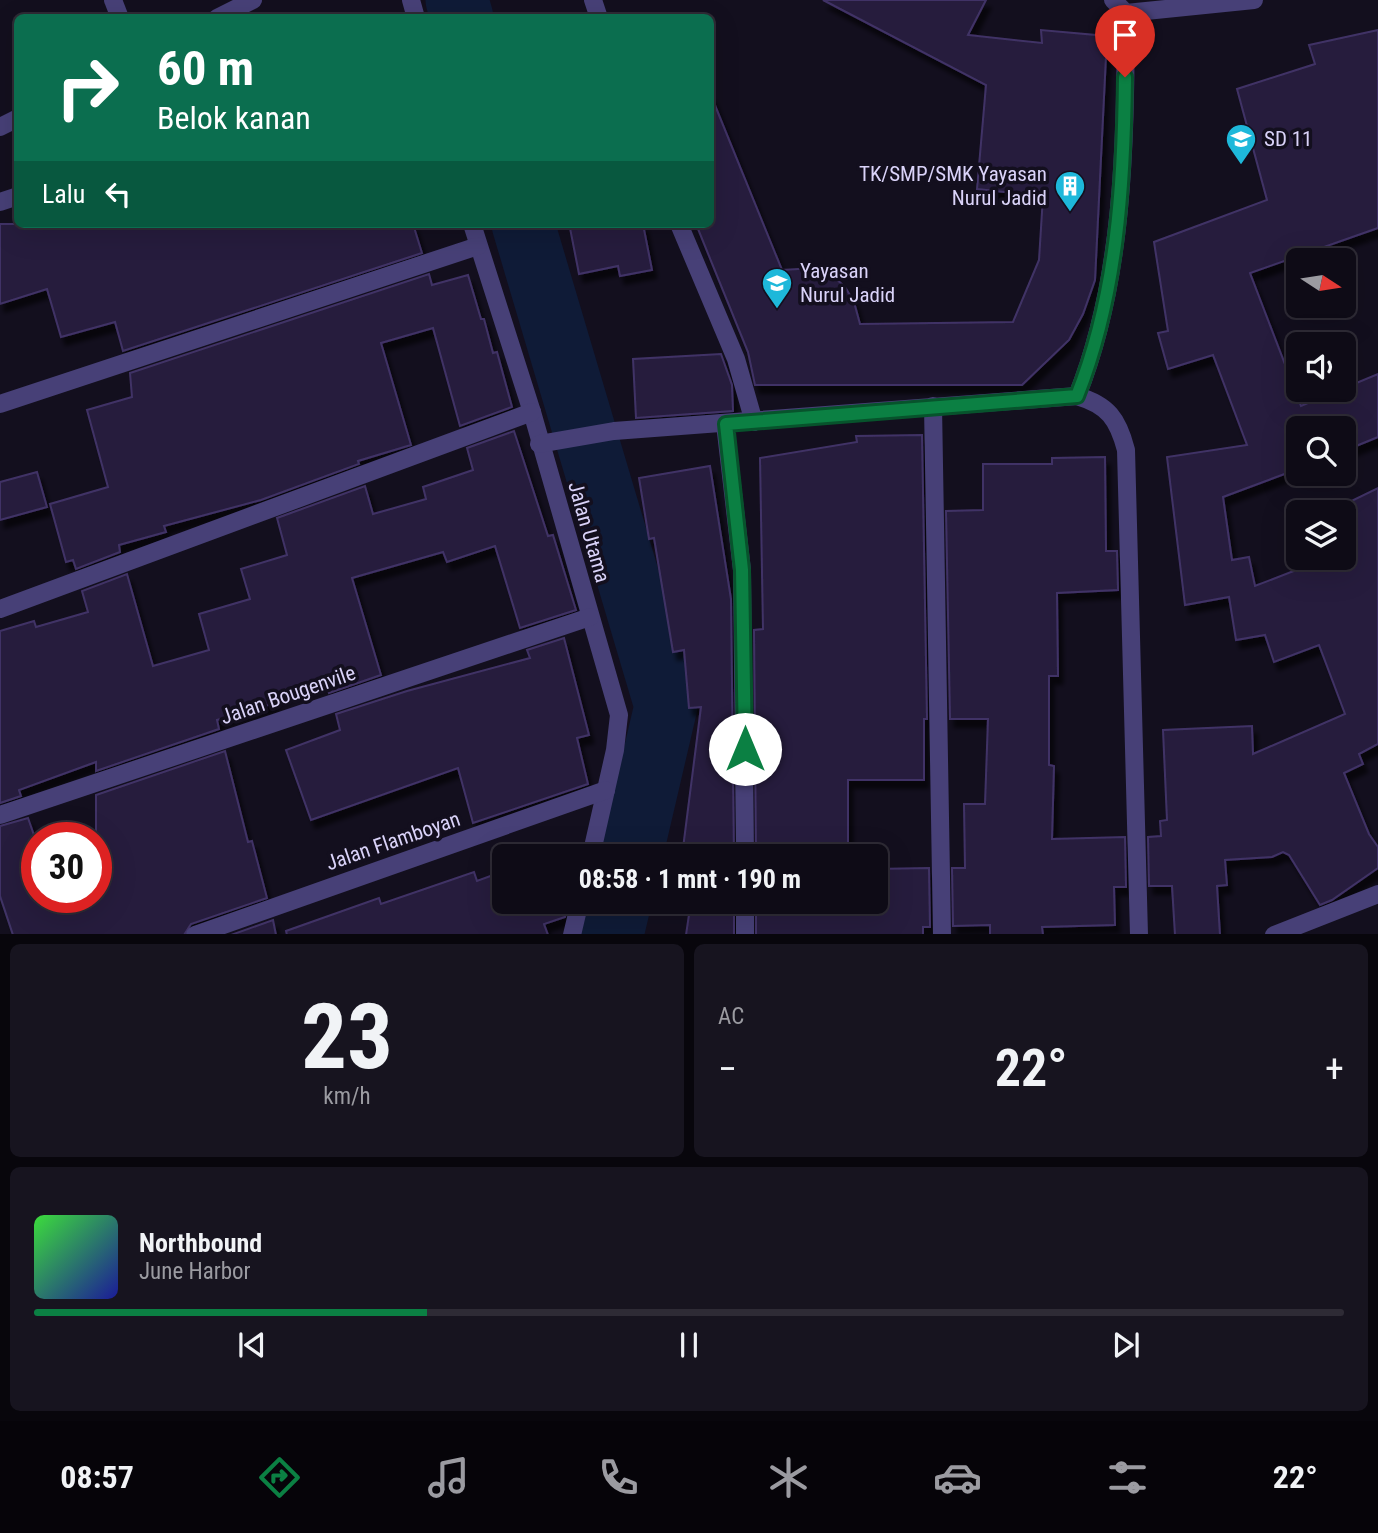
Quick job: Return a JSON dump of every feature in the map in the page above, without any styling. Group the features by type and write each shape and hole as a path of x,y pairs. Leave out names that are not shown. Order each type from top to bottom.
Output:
{"street":[{"path":"225,14 253,0"},
{"path":"1077,396 1099,329 1117,220 1124,142 1119,6 1254,0"},
{"name":"Jalan Utama","path":"473,228 532,412 539,444 619,715 606,790 593,844"},
{"path":"680,228 736,359 754,422"},
{"path":"0,404 478,246"},
{"path":"539,444 614,431 1077,396 1096,402 1110,411 1120,426 1126,450 1139,934"},
{"path":"933,406 942,934"},
{"path":"0,609 532,412"},
{"path":"726,424 742,570 745,844"},
{"name":"Jalan Bougenvile","path":"0,816 590,617"},
{"name":"Jalan Flamboyan","path":"195,934 606,790"},
{"path":"1274,934 1378,894"},
{"path":"572,934 577,914"},
{"path":"745,914 746,934"}],"building":[{"name":"TK/SMP/SMK Yayasan Nurul Jadid","path":"823,0 986,0 968,35 1042,43 1041,30 1107,36 1095,280 1083,314 1069,340 1022,385 755,385 748,352 698,228 714,228 714,103 782,270 815,268 833,276 845,287 854,302 860,324 1013,322 1039,260 1043,196 977,189 986,85"},
{"path":"1378,30 1378,228 1321,248 1286,248 1286,260 1250,273 1286,367 1286,402 1299,402 1301,406 1311,402 1356,402 1356,383 1378,374 1378,437 1356,446 1356,416 1286,416 1286,473 1223,497 1232,560 1249,557 1255,586 1296,570 1356,570 1356,500 1353,500 1378,488 1378,744 1359,754 1363,764 1344,773 1369,834 1378,847 1378,868 1332,900 1320,905 1289,855 1283,852 1272,857 1225,860 1227,885 1217,886 1220,934 1175,934 1172,886 1149,886 1148,837 1161,836 1160,821 1167,820 1163,730 1252,726 1253,754 1345,714 1319,645 1274,662 1265,635 1236,640 1229,597 1185,605 1167,457 1247,445 1213,355 1168,369 1158,333 1168,331 1154,242 1267,200 1237,89 1315,64 1309,45"},
{"path":"0,224 14,224 14,228 414,228 422,253 123,351 115,322 61,337 47,289 0,304"},
{"path":"570,228 644,228 652,270 620,276 618,266 579,274"},
{"path":"429,274 432,285 468,275 493,353 497,352 512,407 460,426 433,328 381,343 411,445 358,461 359,464 261,500 164,526 166,532 119,545 120,552 76,569 73,560 66,562 50,504 108,487 87,410 132,397 130,373"},
{"path":"721,354 732,385 733,411 636,418 633,359"},
{"path":"514,431 548,536 553,535 576,610 520,628 495,546 447,562 443,552 352,578 381,675 329,693 325,681 273,696 275,703 217,720 219,729 96,771 96,762 19,790 21,796 0,803 0,631 34,621 36,627 88,612 82,591 127,574 153,666 209,650 199,614 250,599 241,569 287,555 277,518 365,486 373,514 426,499 423,487 473,470 467,448"},
{"path":"922,435 927,719 924,719 924,780 848,780 848,844 756,844 754,630 763,629 760,458 857,442 856,436"},
{"path":"1105,457 1106,551 1117,551 1118,590 1057,593 1058,676 1049,676 1049,765 1054,766 1052,839 1125,837 1126,887 1114,887 1115,925 1042,927 1043,934 990,934 990,925 953,926 952,868 965,868 964,804 985,804 988,719 950,719 946,511 983,510 983,464 1052,464 1052,458"},
{"path":"710,466 731,599 734,844 684,844 701,707 689,708 684,650 673,652 654,538 649,539 639,478"},
{"path":"37,472 47,507 0,520 0,482"},
{"path":"564,638 589,735 577,738 588,784 473,823 458,768 311,820 286,750 340,730 336,714 407,691 530,658 527,650"},
{"path":"225,751 248,842 252,841 267,898 191,924 185,934 13,934 0,896 0,826 28,818 29,822 21,822 21,913 112,913 112,822 96,822 96,795"},
{"path":"929,868 930,927 923,927 923,934 756,934 756,914 888,914 888,869"},
{"path":"474,872 477,881 492,875 492,914 566,914 565,917 544,924 548,934 287,934 286,931 379,898 381,904"},
{"path":"689,914 734,914 734,934 686,934"},
{"path":"273,920 276,934 234,934"}],"waterway":[{"path":"457,0 461,14"},
{"path":"524,228 666,706 634,844"},
{"path":"612,934 617,914"}],"place":[{"name":"SD 11","path":"1241,166"},
{"name":"TK/SMP/SMK Yayasan Nurul Jadid","path":"1070,213"},
{"name":"Yayasan Nurul Jadid","path":"777,310"}],"route":[{"path":"745,749 742,570 726,424 1077,396 1088,368 1107,291 1124,142 1125,77"}]}
